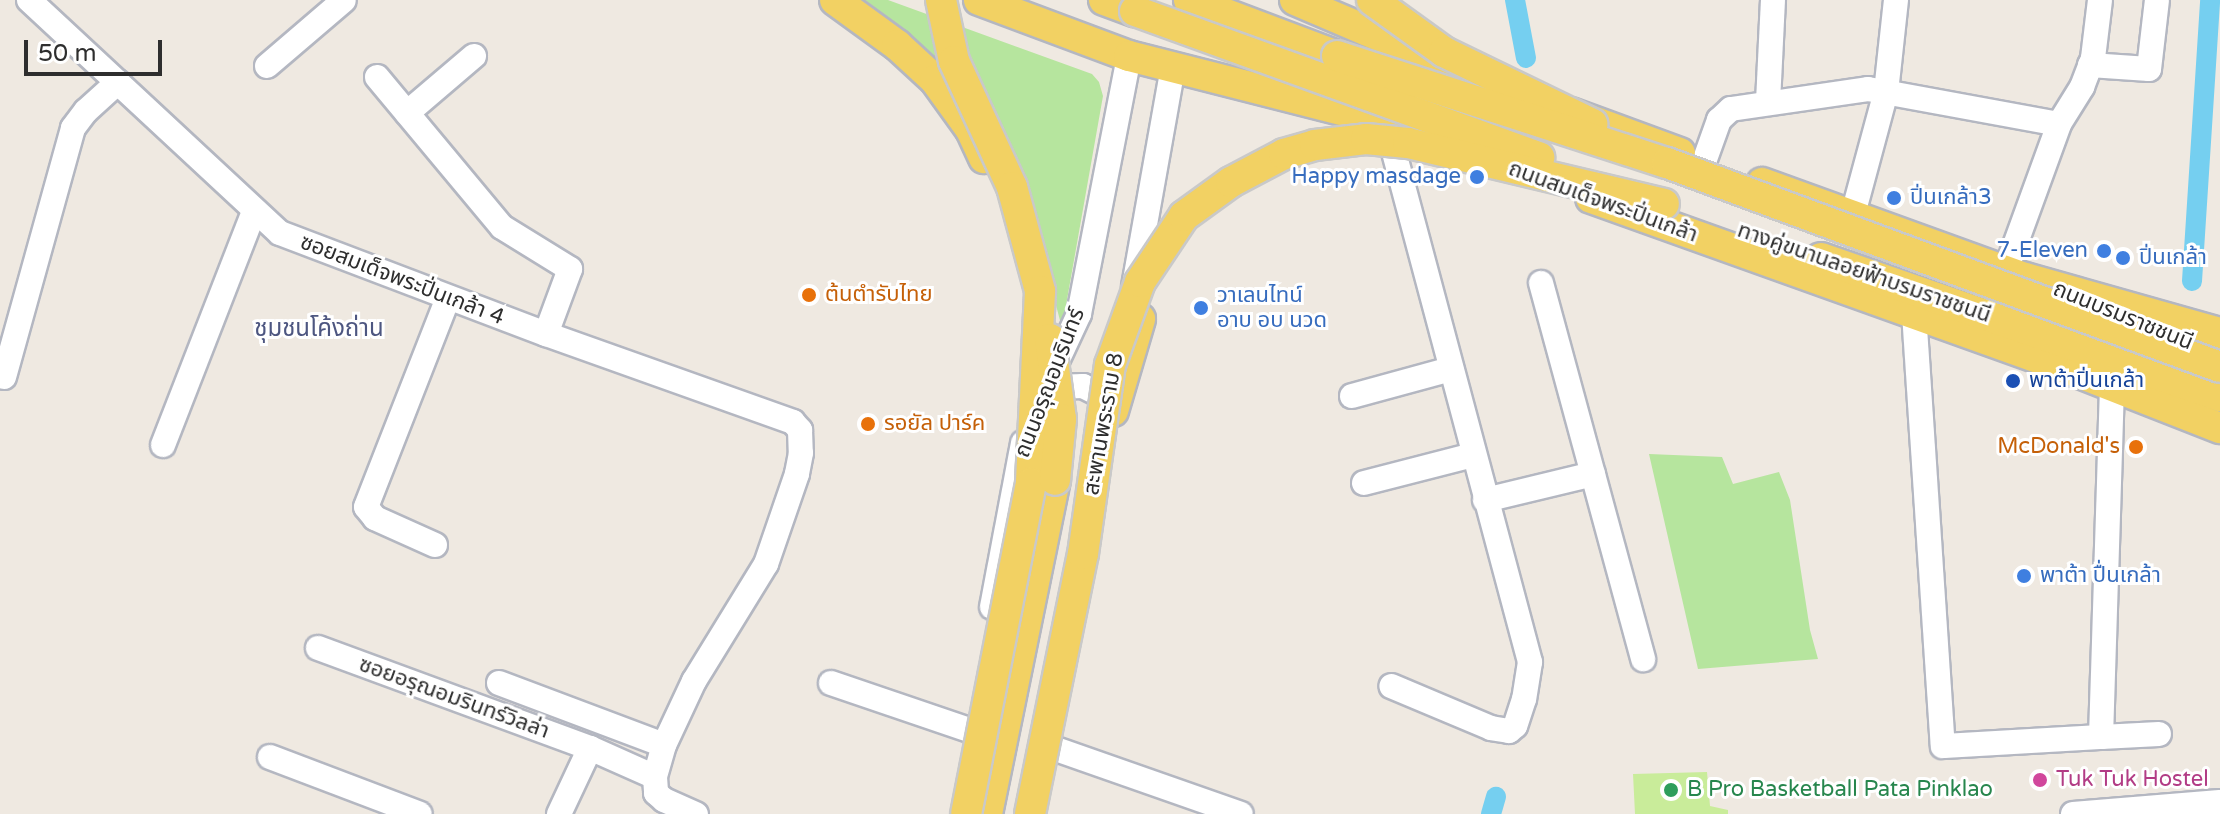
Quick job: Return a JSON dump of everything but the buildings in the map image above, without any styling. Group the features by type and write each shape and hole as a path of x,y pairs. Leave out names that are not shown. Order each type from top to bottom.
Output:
{"main road":[{"path":"835,0 897,45 935,80 971,130 1005,202 1021,247 1028,314 1021,448"},
{"path":"941,0 954,61 1012,187 1040,291 1056,369 1061,419 1056,465 987,814"},
{"name":"ถนนสมเด็จพระปิ่นเกล้า","path":"979,0 1129,56 1386,123 2077,372 2220,428"},
{"name":"ทางคู่ขนานลอยฟ้าบรมราชชนนี","path":"1104,0 1664,204 2220,396"},
{"name":"ถนนอรุณอมรินทร์","path":"1129,56 1139,0"},
{"path":"1173,67 1188,0"},
{"name":"ทางคู่ขนานลอยฟ้าบรมราชชนนี","path":"1188,0 1337,56 1667,163 2220,367"},
{"path":"1295,0 1504,89 2016,274"},
{"path":"1359,0 1400,45"},
{"path":"1372,0 1444,52 1667,163"},
{"path":"1478,158 1464,148 1455,134 1457,112 1468,96 1504,89"},
{"path":"1111,415 1154,278 1185,222 1226,178 1256,157 1353,113"},
{"name":"สะพานพระราม 8","path":"1030,814 1083,554 1110,365 1140,282 1184,216 1231,182 1284,154 1336,142 1384,139 1664,204"},
{"name":"ถนนบรมราชชนนี","path":"2016,274 2219,335"},
{"path":"966,814 1031,483 1040,291"},
{"path":"1007,814 1088,420 1110,365"},
{"path":"2077,372 2220,408"}],"street":[{"name":"ซอยสมเด็จพระปิ่นเกล้า 4","path":"29,0 280,233 304,245 793,422 800,430 801,453 797,474 766,564 694,681 664,745"},
{"path":"267,66 344,0"},
{"path":"1768,102 1773,0"},
{"path":"1853,214 1886,92 1896,0"},
{"path":"2016,274 2016,235 2059,124 2090,65 2100,0"},
{"path":"2090,65 2149,69 2157,0"},
{"path":"407,113 474,56"},
{"name":"ถนนอรุณอมรินทร์","path":"953,814 1021,448 1079,314 1129,56"},
{"path":"1037,814 1088,560 1173,67"},
{"path":"377,77 502,227 570,269 546,334"},
{"path":"4,377 73,128 86,111 118,82"},
{"path":"1704,162 1719,120 1731,109 1868,89 2059,124"},
{"path":"1386,123 1530,662 1528,686 1515,726 1509,731 1491,728 1391,686"},
{"path":"163,445 254,212"},
{"path":"1541,283 1643,659"},
{"path":"435,545 375,518 366,507 448,298"},
{"path":"1914,313 1943,746 2159,734"},
{"path":"1352,396 1451,369"},
{"path":"1039,401 1056,387 1083,386 1101,395 1111,415"},
{"path":"2101,737 2112,386"},
{"path":"1364,483 1473,455"},
{"path":"1485,500 1593,474"},
{"name":"ซอยอรุณอมรินทร์วิลล่า","path":"318,648 590,748 655,777"},
{"path":"499,683 664,745 655,777 656,793 664,800 696,814"},
{"path":"831,683 969,730"},
{"path":"1050,747 1241,814"},
{"path":"559,814 590,748"},
{"path":"270,757 420,814"},
{"path":"2065,814 2220,802"}],"green space":[{"path":"853,0 888,0 1092,74 1099,82 1103,96 1062,328 1023,180"},
{"path":"1649,454 1722,457 1733,484 1779,472 1790,500 1810,630 1818,659 1698,669"},
{"name":"B Pro Basketball Pata Pinklao","path":"1707,772 1710,806 1728,810 1728,814 1635,814 1633,774"}],"waterway":[{"path":"1515,0 1526,58"},
{"path":"2192,281 2210,0"},
{"path":"1491,814 1496,797"}],"place":[{"name":"Happy masdage","path":"1477,177"},
{"name":"ปิ่นเกล้า3","path":"1894,198"},
{"name":"7-Eleven","path":"2104,251"},
{"name":"ปิ่นเกล้า","path":"2123,258"},
{"name":"ต้นตำรับไทย","path":"809,295"},
{"name":"วาเลนไทน์ อาบ อบ นวด","path":"1201,308"},
{"name":"พาต้าปิ่นเกล้า","path":"2013,381"},
{"name":"รอยัล ปาร์ค","path":"868,424"},
{"name":"McDonald's","path":"2136,447"},
{"name":"พาต้า ปื่นเกล้า","path":"2024,576"},
{"name":"Tuk Tuk Hostel","path":"2040,780"},
{"name":"B Pro Basketball Pata Pinklao","path":"1671,790"}],"district":[{"name":"ชุมชนโค้งถ่าน","path":"319,329"}]}
